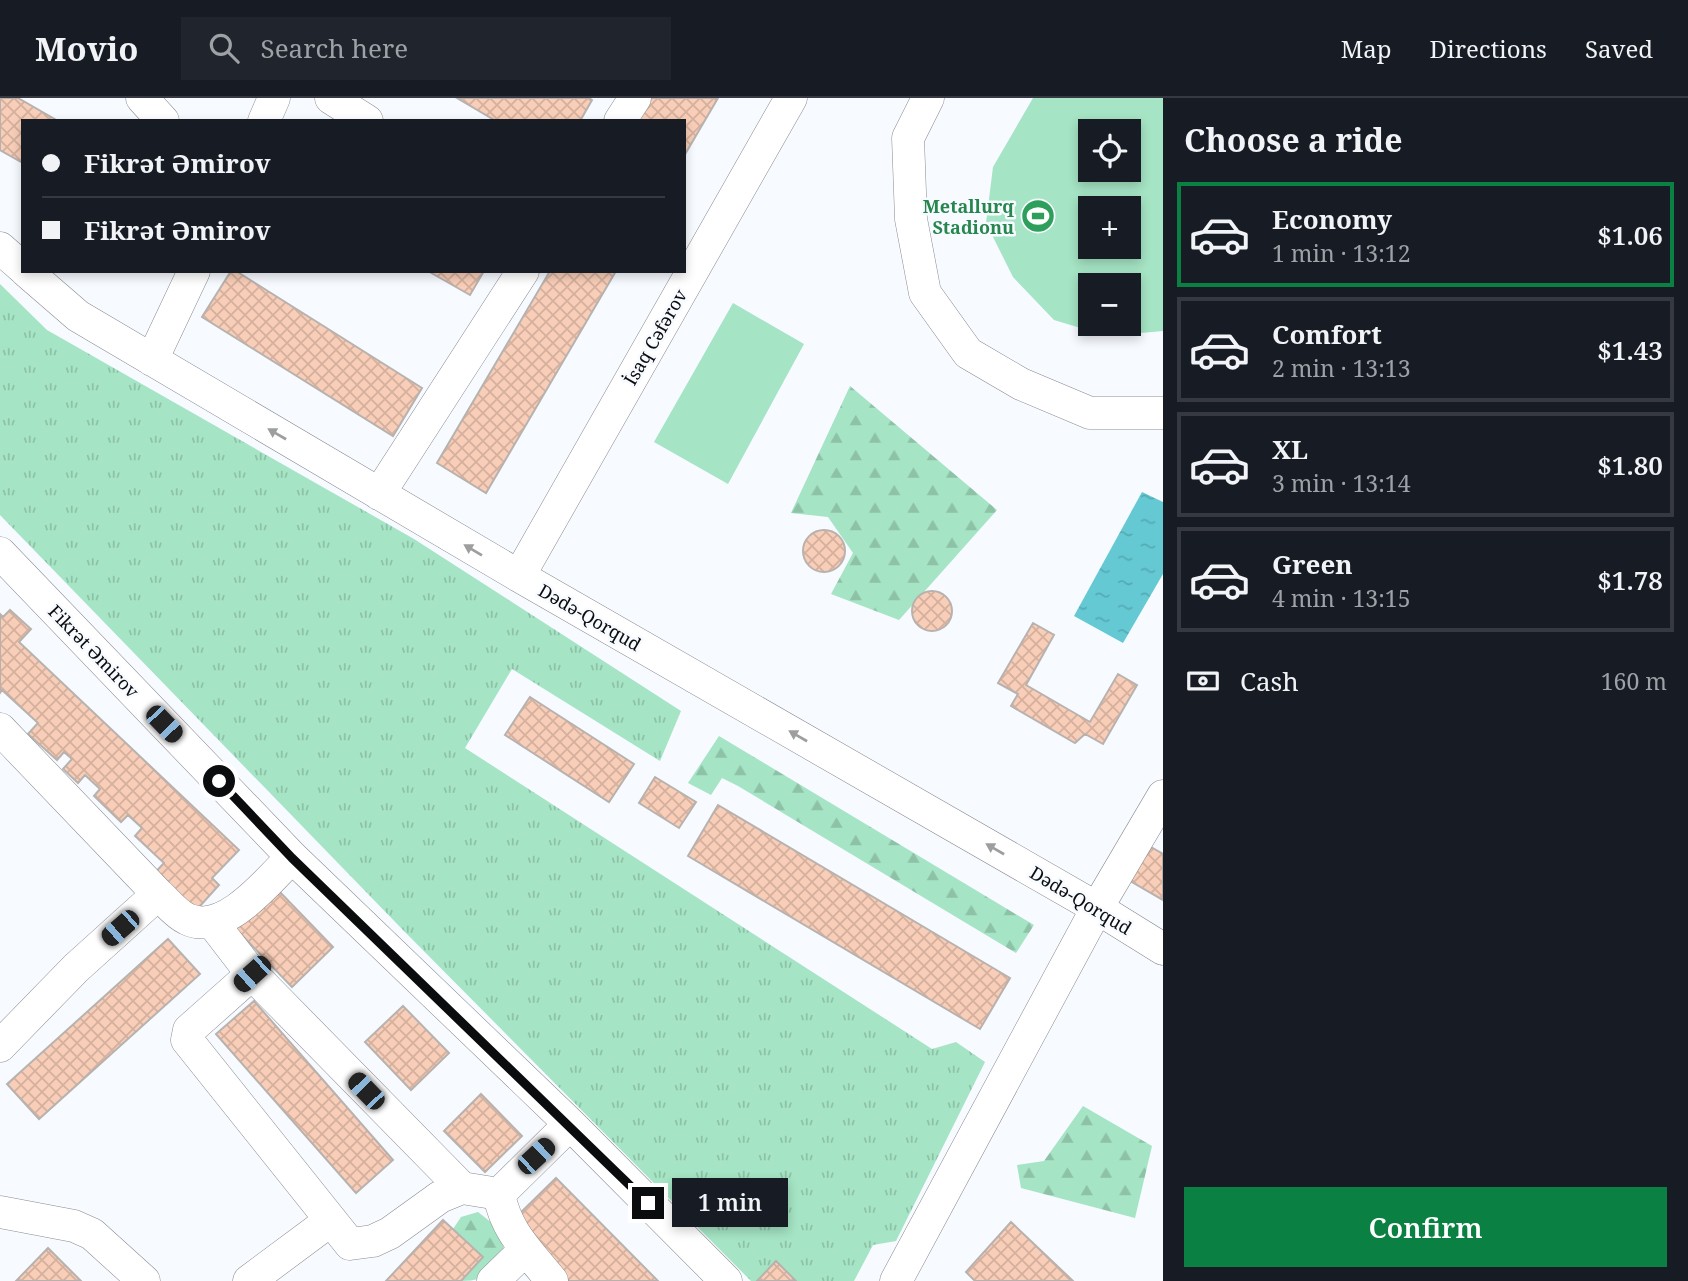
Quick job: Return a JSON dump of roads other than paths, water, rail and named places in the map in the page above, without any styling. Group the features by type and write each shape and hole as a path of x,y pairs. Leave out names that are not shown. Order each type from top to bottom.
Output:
{"street":[{"path":"142,98 161,119"},
{"path":"265,119 274,98"},
{"path":"331,98 364,119"},
{"name":"İsaq Cəfərov","path":"519,576 791,98"},
{"path":"928,98 908,138 911,219 925,293 968,353 1021,384 1090,413 1163,413"},
{"name":"Dədə-Qorqud","path":"0,248 21,266"},
{"name":"Dədə-Qorqud","path":"28,273 78,316 519,576 1097,908 1163,949"},
{"path":"152,360 193,273"},
{"path":"379,494 522,273"},
{"name":"Fikrət Əmirov","path":"0,553 292,858 570,1124 726,1281"},
{"path":"0,729 184,918 200,924 212,922 240,908 292,858"},
{"path":"896,1281 1097,908 1163,796"},
{"path":"0,1046 76,968 158,894"},
{"path":"212,922 252,974 462,1188"},
{"path":"252,974 189,1030 187,1040 350,1244 373,1241 390,1233 440,1197 462,1188 499,1194"},
{"path":"499,1194 570,1124"},
{"path":"499,1194 504,1219 520,1264 552,1281"},
{"path":"0,1212 74,1226 92,1234 144,1281"},
{"path":"249,1281 331,1220"},
{"path":"494,1281 520,1264"}],"water":[{"path":"1142,492 1163,502 1163,574 1123,643 1074,616"}],"place":[{"name":"Metallurq Stadionu","path":"1038,216"}]}
